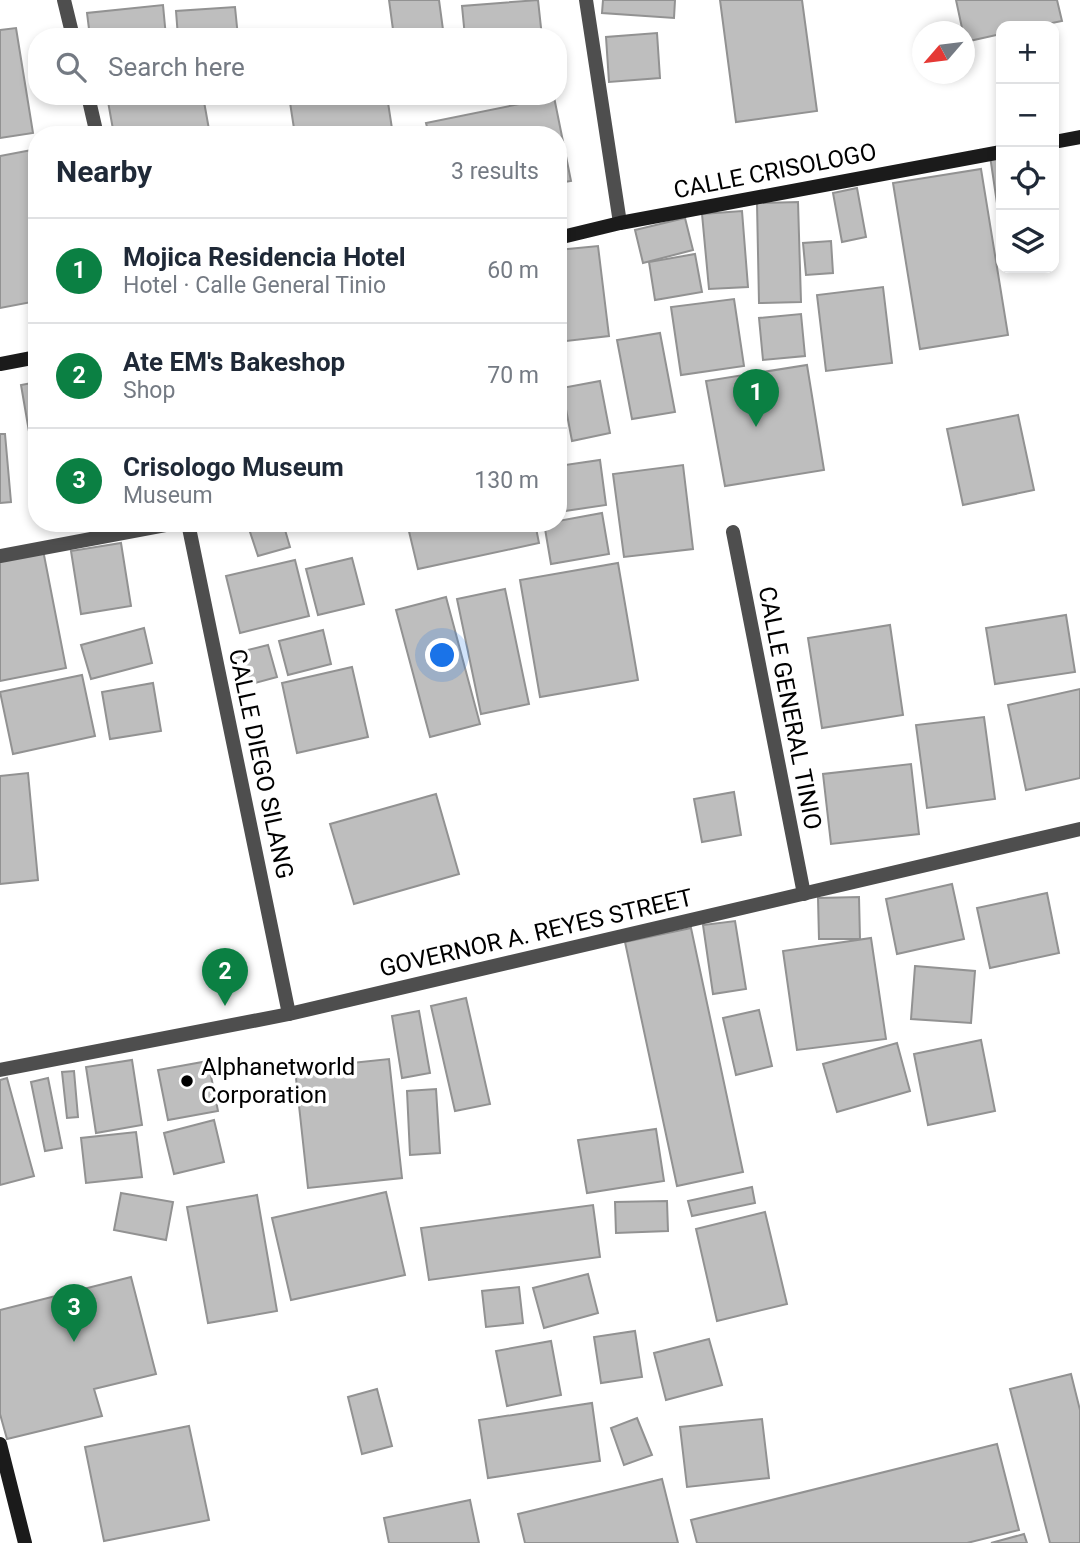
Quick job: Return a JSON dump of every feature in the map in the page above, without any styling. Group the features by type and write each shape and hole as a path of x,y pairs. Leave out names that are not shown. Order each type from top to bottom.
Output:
{"street":[{"path":"64,0 71,28"},
{"path":"586,0 620,223"},
{"path":"90,105 95,126"},
{"path":"1059,141 1080,137"},
{"name":"CALLE CRISOLOGO","path":"567,236 620,223 996,153"},
{"path":"0,364 28,359"},
{"path":"0,556 128,532"},
{"name":"CALLE DIEGO SILANG","path":"190,532 289,1014"},
{"name":"CALLE GENERAL TINIO","path":"733,532 804,894"},
{"name":"GOVERNOR A. REYES STREET","path":"0,1070 289,1014 1080,829"},
{"path":"0,1444 25,1543"}],"building":[{"path":"389,0 439,0 443,28 393,28"},
{"path":"538,0 541,28 464,28 462,6"},
{"path":"603,0 675,0 674,18 602,13"},
{"path":"720,0 802,0 817,111 736,122"},
{"path":"956,0 1057,0 1062,21 996,21 996,35 975,40 975,21 960,21"},
{"path":"163,5 165,28 89,28 87,13"},
{"path":"235,7 237,28 177,28 176,11"},
{"path":"16,28 32,126 28,126 28,134 0,138 0,30"},
{"path":"657,33 660,78 609,82 606,37"},
{"path":"109,105 205,105 208,126 112,126"},
{"path":"290,105 388,105 392,126 294,126"},
{"path":"515,105 556,105 560,126 427,126 426,123"},
{"path":"28,151 28,303 0,308 0,156"},
{"path":"996,155 996,196 990,156"},
{"path":"567,161 571,181 567,182"},
{"path":"981,169 1008,335 920,349 893,183"},
{"path":"857,188 866,237 842,242 833,193"},
{"path":"798,202 801,302 759,303 757,203"},
{"path":"742,211 748,287 709,289 702,214"},
{"path":"685,218 693,250 643,263 635,230"},
{"path":"831,241 833,273 806,275 803,243"},
{"path":"598,246 609,336 567,341 567,249"},
{"path":"695,254 702,292 655,300 649,262"},
{"path":"883,287 892,363 826,371 817,295"},
{"path":"734,299 744,366 681,375 671,307"},
{"path":"801,314 805,356 763,360 759,318"},
{"path":"660,333 675,412 632,419 617,340"},
{"path":"807,365 824,470 725,486 706,381"},
{"path":"600,381 610,433 572,441 567,414 567,387"},
{"path":"28,384 28,426 21,385"},
{"path":"1018,415 1034,490 963,505 947,429"},
{"path":"0,434 5,434 11,502 0,503"},
{"path":"600,460 606,505 567,511 567,465"},
{"path":"683,465 693,549 624,557 613,474"},
{"path":"602,513 609,554 551,564 546,532 567,532 567,519"},
{"path":"250,532 286,532 290,547 258,556"},
{"path":"409,532 537,532 539,543 418,569"},
{"path":"121,543 131,606 81,614 71,551"},
{"path":"43,550 66,668 0,681 0,559"},
{"path":"352,558 364,604 318,615 306,569"},
{"path":"295,560 309,616 240,633 226,576"},
{"path":"618,563 638,680 540,697 520,580"},
{"path":"505,589 529,704 481,714 457,599"},
{"path":"446,597 480,724 430,737 396,610"},
{"path":"1066,615 1075,672 995,684 986,628"},
{"path":"890,625 903,715 822,728 808,638"},
{"path":"144,628 152,663 91,679 81,645"},
{"path":"323,630 331,664 288,675 279,641"},
{"path":"268,645 277,677 240,687 231,654"},
{"path":"352,667 368,737 297,753 282,683"},
{"path":"82,675 95,736 13,754 0,692"},
{"path":"153,683 161,731 110,739 102,692"},
{"path":"1080,689 1080,778 1026,790 1008,705"},
{"path":"984,717 995,799 927,808 916,725"},
{"path":"911,764 919,834 831,844 823,774"},
{"path":"28,773 38,880 0,884 0,776"},
{"path":"734,792 741,835 702,842 694,799"},
{"path":"436,794 459,874 354,904 330,824"},
{"path":"952,884 964,939 897,954 886,899"},
{"path":"1047,893 1059,953 990,968 977,908"},
{"path":"859,897 860,939 819,939 818,898"},
{"path":"735,921 746,989 713,994 703,925"},
{"path":"691,928 743,1172 677,1186 625,942"},
{"path":"871,938 886,1039 797,1050 783,951"},
{"path":"915,966 975,971 971,1023 911,1019"},
{"path":"466,998 490,1104 455,1111 431,1006"},
{"path":"759,1010 772,1066 736,1075 723,1018"},
{"path":"419,1011 430,1073 402,1078 392,1016"},
{"path":"981,1040 995,1111 928,1125 914,1054"},
{"path":"897,1043 910,1091 837,1112 823,1064"},
{"path":"389,1059 402,1178 308,1188 295,1069"},
{"path":"132,1060 142,1125 96,1133 86,1067"},
{"path":"208,1061 218,1111 168,1120 158,1070"},
{"path":"74,1071 78,1117 67,1118 62,1072"},
{"path":"7,1078 34,1176 0,1185 0,1080"},
{"path":"48,1078 62,1148 45,1151 31,1082"},
{"path":"436,1089 440,1153 410,1155 407,1091"},
{"path":"214,1120 224,1162 174,1174 164,1133"},
{"path":"656,1129 664,1181 587,1193 578,1140"},
{"path":"136,1132 142,1177 86,1183 81,1138"},
{"path":"752,1187 755,1203 692,1216 688,1201"},
{"path":"386,1192 405,1275 291,1300 272,1218"},
{"path":"121,1193 173,1202 166,1240 114,1230"},
{"path":"257,1195 277,1311 208,1323 187,1207"},
{"path":"667,1201 668,1231 616,1233 615,1202"},
{"path":"593,1205 600,1257 429,1280 421,1228"},
{"path":"765,1212 787,1304 717,1321 696,1229"},
{"path":"588,1274 598,1313 544,1328 533,1288"},
{"path":"131,1277 156,1374 94,1389 102,1416 7,1439 0,1414 0,1310"},
{"path":"519,1287 523,1323 486,1327 482,1291"},
{"path":"635,1331 642,1377 601,1383 594,1337"},
{"path":"709,1339 722,1385 666,1400 654,1353"},
{"path":"551,1341 561,1395 507,1406 496,1351"},
{"path":"1071,1374 1080,1410 1080,1543 1050,1543 1010,1389"},
{"path":"377,1389 392,1446 362,1454 348,1397"},
{"path":"592,1403 600,1461 488,1478 479,1420"},
{"path":"637,1418 652,1455 624,1465 611,1428"},
{"path":"762,1419 769,1478 687,1487 680,1427"},
{"path":"189,1426 209,1520 104,1541 85,1447"},
{"path":"997,1444 1019,1530 967,1543 697,1543 691,1520"},
{"path":"662,1479 678,1543 525,1543 518,1514"},
{"path":"470,1500 479,1543 389,1543 384,1518"},
{"path":"1024,1534 1027,1543 991,1543"}],"place":[{"name":"Mojica Residencia Hotel","path":"756,427"},
{"name":"Ate EM's Bakeshop","path":"225,1006"},
{"name":"Alphanetworld Corporation","path":"187,1081"},
{"name":"Crisologo Museum","path":"74,1342"}]}
